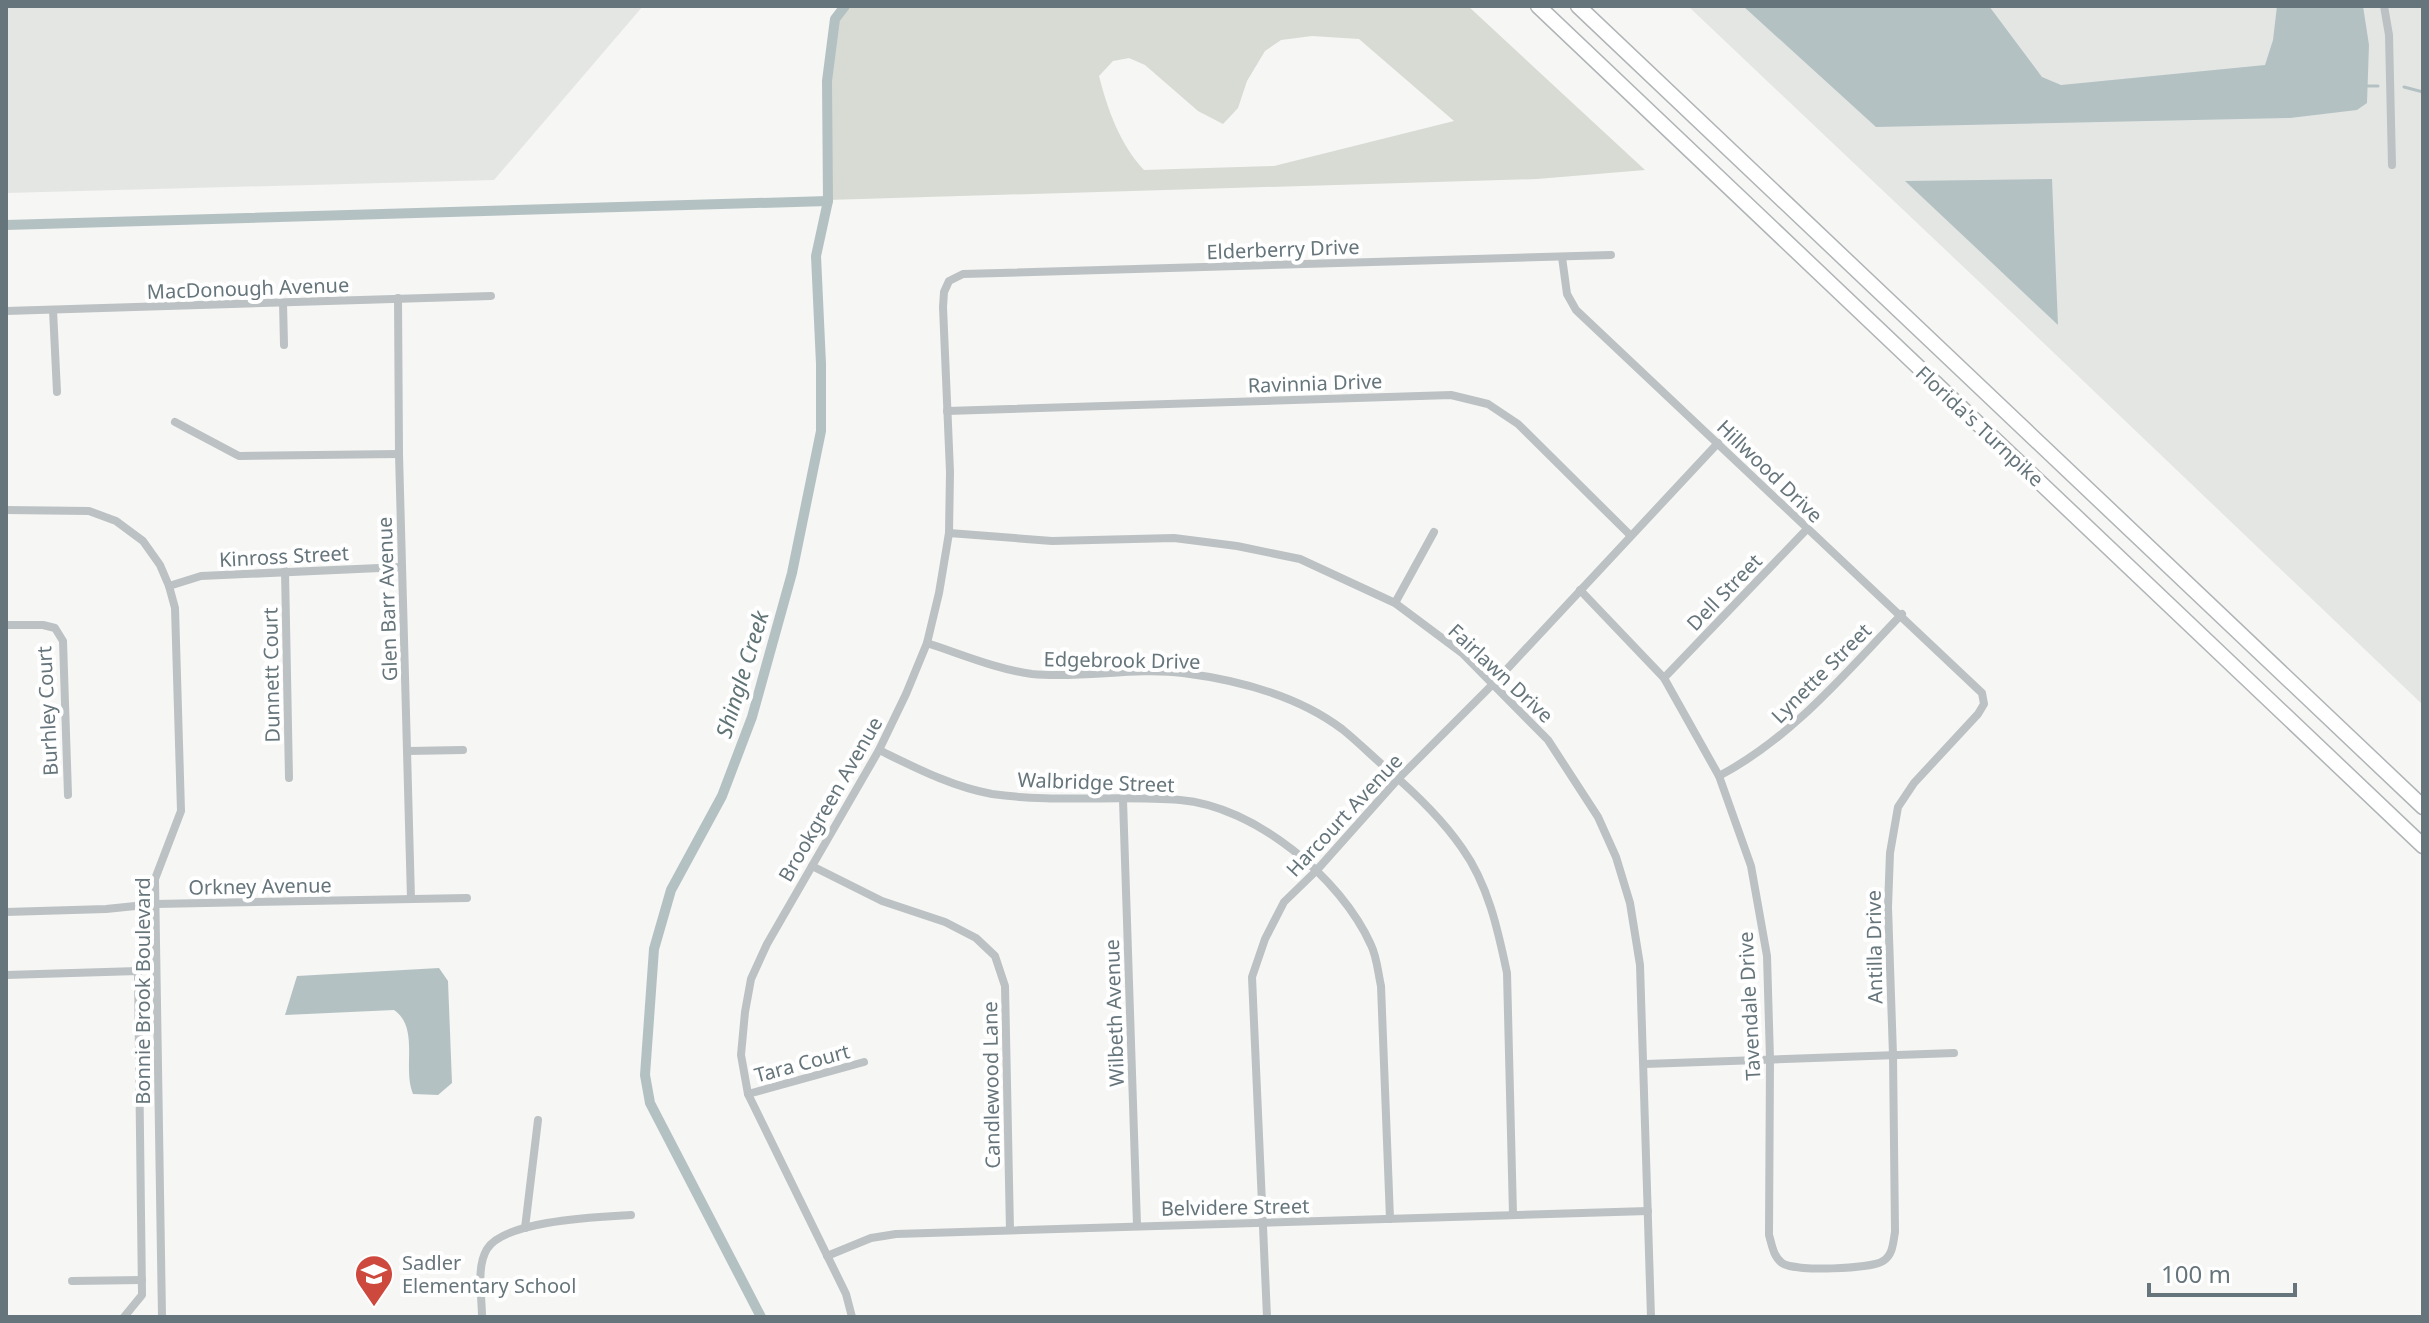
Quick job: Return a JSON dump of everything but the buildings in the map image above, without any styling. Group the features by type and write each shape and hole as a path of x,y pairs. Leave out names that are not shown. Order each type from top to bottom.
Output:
{"highway":[{"name":"Florida's Turnpike","path":"1538,6 2423,846"},
{"name":"Florida's Turnpike","path":"1578,6 2423,807"}],"street":[{"path":"2384,6 2389,35 2392,165"},
{"name":"Elderberry Drive","path":"956,276 1611,255"},
{"name":"Hillwood Drive","path":"1562,257 1567,294 1576,310 1807,529 1902,614 1982,693"},
{"name":"Brookgreen Avenue","path":"852,1317 846,1294 748,1094 741,1055 751,979 784,912 879,750 927,643 949,533 943,307 944,292 949,281 956,276"},
{"name":"MacDonough Avenue","path":"6,311 491,296"},
{"name":"Glen Barr Avenue","path":"398,298 411,899"},
{"path":"283,303 284,345"},
{"path":"53,310 57,392"},
{"name":"Ravinnia Drive","path":"947,411 1451,395 1488,404 1518,424 1630,535"},
{"path":"175,422 239,456 399,454"},
{"name":"Harcourt Avenue","path":"1267,1317 1252,977 1265,939 1284,902 1718,443"},
{"name":"Bonnie Brook Boulevard","path":"6,510 89,511 116,521 143,541 160,565 175,608 181,811 155,879 161,1315"},
{"name":"Dell Street","path":"1664,678 1807,529"},
{"path":"1395,603 1434,532"},
{"name":"Fairlawn Drive","path":"949,533 1052,541 1174,538 1237,546 1300,559 1395,603 1462,653 1548,740 1598,817 1616,857 1630,903 1640,965 1651,1317"},
{"name":"Kinross Street","path":"169,586 201,576 402,567"},
{"name":"Dunnett Court","path":"285,571 289,778"},
{"name":"Tavendale Drive","path":"1580,590 1664,678 1719,776 1751,866 1767,956 1769,1235"},
{"name":"Lynette Street","path":"1719,776 1752,759 1798,722 1902,614"},
{"name":"Burhley Court","path":"6,625 55,628 63,641 68,795"},
{"name":"Edgebrook Drive","path":"927,643 1007,669 1034,674 1180,673 1238,682 1290,700 1340,728 1428,808 1463,849 1486,894 1507,973 1513,1214"},
{"name":"Antilla Drive","path":"1769,1235 1774,1254 1783,1264 1795,1269 1874,1265 1887,1260 1893,1248 1893,1055 1888,907 1890,853 1898,807 1914,783 1978,714 1984,704 1982,693"},
{"path":"408,751 463,750"},
{"name":"Walbridge Street","path":"879,750 929,774 988,793 1050,800 1182,800 1225,810 1253,822 1316,871 1356,915 1373,948 1381,986 1390,1219"},
{"name":"Wilbeth Avenue","path":"1123,800 1137,1225"},
{"name":"Candlewood Lane","path":"812,866 882,901 955,927 976,938 995,956 1005,986 1010,1230"},
{"name":"Orkney Avenue","path":"6,912 155,904 467,898"},
{"path":"6,975 138,971 142,1295 124,1317"},
{"path":"1645,1064 1954,1053"},
{"name":"Tara Court","path":"748,1094 864,1062"},
{"path":"525,1228 538,1120"},
{"name":"Belvidere Street","path":"827,1256 871,1238 896,1234 1648,1211"},
{"path":"482,1317 481,1266 486,1250 496,1238 568,1219 631,1215"},
{"path":"72,1281 142,1280"}],"shaded area":[{"path":"6,6 643,6 494,180 6,193"},
{"path":"844,6 1468,6 1645,170 1537,179 827,200 825,100 830,48","holes":["1312,36 1359,39 1454,121 1274,166 1144,170 1116,126 1099,76 1113,61 1129,58 1145,65 1198,111 1223,124 1238,108 1247,81 1265,51 1281,40"]},
{"path":"1688,6 2423,6 2423,705 2009,310"},
{"path":"1743,6 1989,6 2042,77 2061,85 2265,65 2273,40 2277,6 2363,6 2369,45 2367,103 2357,110 2290,118 1876,127"},
{"path":"2052,179 2058,325 1905,181"},
{"path":"439,968 448,981 452,1083 438,1095 413,1094 409,1072 409,1038 402,1018 394,1010 285,1015 297,976"}],"waterway":[{"name":"Shingle Creek","path":"761,1317 650,1103 645,1075 654,949 671,890 722,796 752,717 792,573 821,431 816,256 828,201 827,81 835,19 845,6"},
{"path":"2367,86 2378,86"},
{"path":"2404,87 2423,92"},
{"path":"6,225 828,201"}],"place":[{"name":"Sadler Elementary School","path":"374,1308"}]}
